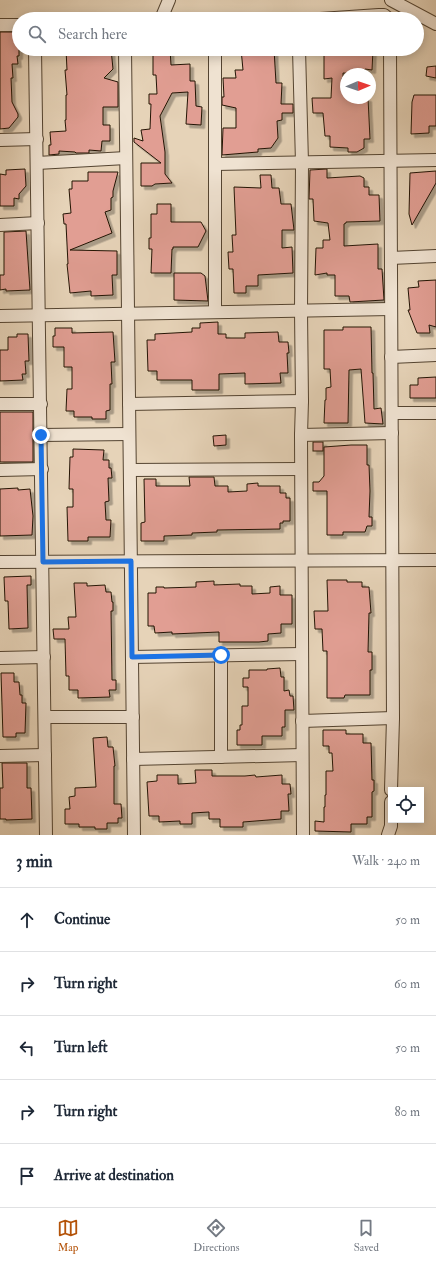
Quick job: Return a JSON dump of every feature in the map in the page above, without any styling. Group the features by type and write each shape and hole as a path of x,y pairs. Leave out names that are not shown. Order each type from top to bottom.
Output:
{"street":[{"path":"164,12 169,0"},
{"path":"391,0 414,12"},
{"path":"424,18 436,24"},
{"path":"0,25 12,25"},
{"path":"36,56 46,835"},
{"path":"125,56 134,835"},
{"path":"215,312 216,56"},
{"path":"299,56 302,162 301,561 303,835"},
{"path":"390,56 393,718 391,787"},
{"path":"0,140 37,139"},
{"path":"37,163 126,158"},
{"path":"215,164 436,160"},
{"path":"0,225 38,223"},
{"path":"391,258 436,256"},
{"path":"0,316 391,309"},
{"path":"391,357 436,355"},
{"path":"129,404 302,401"},
{"path":"0,404 41,404"},
{"path":"392,413 436,413"},
{"path":"301,435 392,433"},
{"path":"41,435 129,434"},
{"path":"0,470 42,469"},
{"path":"130,470 301,469"},
{"path":"0,562 436,560"},
{"path":"132,657 302,654"},
{"path":"221,655 221,757"},
{"path":"0,658 44,657"},
{"path":"45,717 133,717"},
{"path":"302,720 393,718"},
{"path":"0,756 45,755"},
{"path":"133,759 302,755"},
{"path":"388,835 390,823"}],"building":[{"path":"0,32 12,32 12,56 17,56 18,64 12,64 12,102 18,117 9,128 0,129"},
{"path":"66,56 112,56 113,69 104,78 118,82 118,107 103,107 103,125 110,125 110,141 102,141 101,151 89,150 89,153 76,153 59,151 59,154 49,155 49,145 51,145 50,132 66,131 65,120 67,95 65,70 67,70"},
{"path":"153,56 170,56 171,65 190,64 190,81 195,81 196,106 202,107 201,125 186,124 188,92 172,93 160,116 165,152 165,174 172,183 141,186 141,163 161,163 134,142 134,138 143,141 141,130 150,129 151,104 149,104 149,94 157,94 156,75 153,75"},
{"path":"242,56 274,56 276,83 282,83 281,104 293,104 293,113 282,113 282,120 277,121 278,138 271,148 258,149 258,152 222,155 223,128 236,128 236,108 222,105 222,97 224,97 223,78 236,78 235,70 243,70"},
{"path":"324,56 373,56 372,68 340,68 340,104 368,104 370,139 364,139 364,148 357,152 348,152 348,148 330,147 330,136 325,136 323,113 313,113 312,98 331,98 332,78 324,79"},
{"path":"436,66 436,78 426,76 427,67"},
{"path":"414,95 436,95 436,126 429,126 429,133 411,134 412,102"},
{"path":"25,169 26,186 19,194 19,199 14,198 14,206 0,206 0,174 6,175 6,170"},
{"path":"327,169 327,178 360,176 364,178 364,187 369,187 369,195 379,195 380,221 346,222 344,224 344,246 378,244 378,269 382,269 384,300 350,302 349,296 335,296 335,275 327,275 327,273 315,275 316,248 323,248 323,240 330,240 328,223 314,221 313,199 309,199 310,170"},
{"path":"436,171 436,183 412,225 409,214 410,173"},
{"path":"88,172 118,172 113,197 111,198 111,210 105,212 112,233 70,250 117,251 117,275 112,275 113,295 91,296 91,291 70,293 67,264 66,224 64,224 63,214 71,213 69,189 72,189 72,181 88,181"},
{"path":"260,175 271,175 272,188 279,188 281,204 291,204 294,230 282,230 282,248 292,247 293,273 258,275 258,286 246,286 246,293 234,293 233,269 229,269 228,252 233,252 232,235 236,235 234,187 261,188"},
{"path":"157,204 171,204 171,222 201,222 206,231 198,247 173,247 171,273 151,273 152,249 149,249 149,238 151,238 151,214 157,214"},
{"path":"26,231 30,290 0,290 0,275 4,275 4,232"},
{"path":"174,273 201,273 205,276 208,301 174,300"},
{"path":"436,280 436,327 429,325 430,333 417,333 408,310 410,310 408,288 419,287 418,281"},
{"path":"218,322 218,334 226,334 226,338 245,338 245,333 278,332 279,342 288,342 289,353 287,353 288,373 280,373 281,383 245,384 245,373 219,374 219,390 192,390 192,380 157,380 157,371 148,371 147,340 155,340 155,334 192,332 192,328 200,328 200,323"},
{"path":"343,327 371,327 374,409 381,408 383,424 365,423 361,369 349,370 348,423 324,423 326,388 331,387 330,369 324,369 324,330 343,330"},
{"path":"55,328 72,328 72,333 113,332 115,362 111,362 112,384 110,384 110,410 106,411 106,419 74,417 74,411 66,411 67,389 72,389 72,367 64,367 64,347 53,347"},
{"path":"17,334 28,334 29,361 25,361 26,374 22,374 23,380 0,381 0,350 8,350 8,337 17,337"},
{"path":"436,377 436,398 410,398 410,385 418,385 418,378"},
{"path":"0,412 33,412 33,462 0,462"},
{"path":"226,435 226,445 214,446 213,436"},
{"path":"313,442 323,442 323,451 313,451"},
{"path":"367,445 367,465 369,465 370,491 369,517 372,517 372,526 367,526 365,532 343,532 343,535 327,535 327,491 313,491 313,482 319,482 324,476 324,447"},
{"path":"73,449 104,450 103,460 109,460 109,468 111,468 112,478 108,478 109,501 105,502 106,520 111,520 110,537 88,537 88,541 68,541 67,507 73,507 73,489 69,489 70,457 73,457"},
{"path":"189,477 214,477 215,486 228,486 228,492 247,491 247,484 258,483 258,486 280,486 280,493 286,493 286,498 290,498 290,521 283,521 283,523 280,523 280,529 217,530 217,532 192,533 192,535 164,536 164,541 141,541 141,523 145,522 144,479 156,479 156,486 190,486"},
{"path":"18,488 18,490 30,489 33,516 32,535 0,536 0,489"},
{"path":"31,576 31,585 27,585 28,628 9,629 8,601 5,601 4,577"},
{"path":"327,580 362,582 362,587 369,587 371,613 369,613 368,652 372,652 370,695 345,695 344,698 327,698 327,651 323,651 322,629 315,629 314,611 328,611"},
{"path":"214,581 214,585 240,584 240,586 252,586 252,594 270,593 270,587 280,586 280,595 292,595 292,624 281,624 281,633 268,634 268,641 259,642 219,642 219,632 172,634 172,632 155,633 154,626 148,626 148,593 156,593 156,587 196,587 196,582"},
{"path":"74,583 87,583 87,586 105,585 106,592 111,592 113,602 113,611 111,611 112,680 116,680 116,690 109,690 110,697 78,698 78,690 69,690 69,676 66,676 65,639 54,639 53,629 69,629 68,617 76,617"},
{"path":"280,668 281,677 284,677 284,691 289,690 290,696 293,696 294,710 285,710 285,727 282,727 282,736 262,736 262,745 237,745 237,730 240,730 240,725 242,725 242,706 248,706 248,687 243,687 243,678 249,678 249,670"},
{"path":"1,673 14,673 14,682 19,682 22,703 26,703 25,733 16,733 16,737 3,737"},
{"path":"323,730 346,730 346,734 363,734 363,743 371,743 372,780 374,780 374,791 372,792 372,817 367,817 367,824 351,824 351,832 315,831 315,821 324,822 326,771 333,771 332,753 329,753 329,746 323,746"},
{"path":"107,737 108,747 113,747 115,766 114,804 121,804 122,818 118,818 118,823 107,823 107,829 79,827 79,824 65,824 65,809 70,809 69,797 75,796 75,788 96,787 93,738"},
{"path":"2,763 27,763 27,788 31,788 32,819 0,819 0,788 3,788"},
{"path":"195,770 212,770 212,776 255,775 256,777 282,775 282,784 290,784 291,794 288,794 289,811 281,811 281,819 243,822 243,827 220,827 220,819 209,819 209,812 192,813 192,824 180,824 180,821 159,822 159,816 149,816 147,782 157,781 157,775 178,775 178,784 196,783"}],"route":[{"path":"41,435 43,562 131,561 132,657 221,655"}]}
